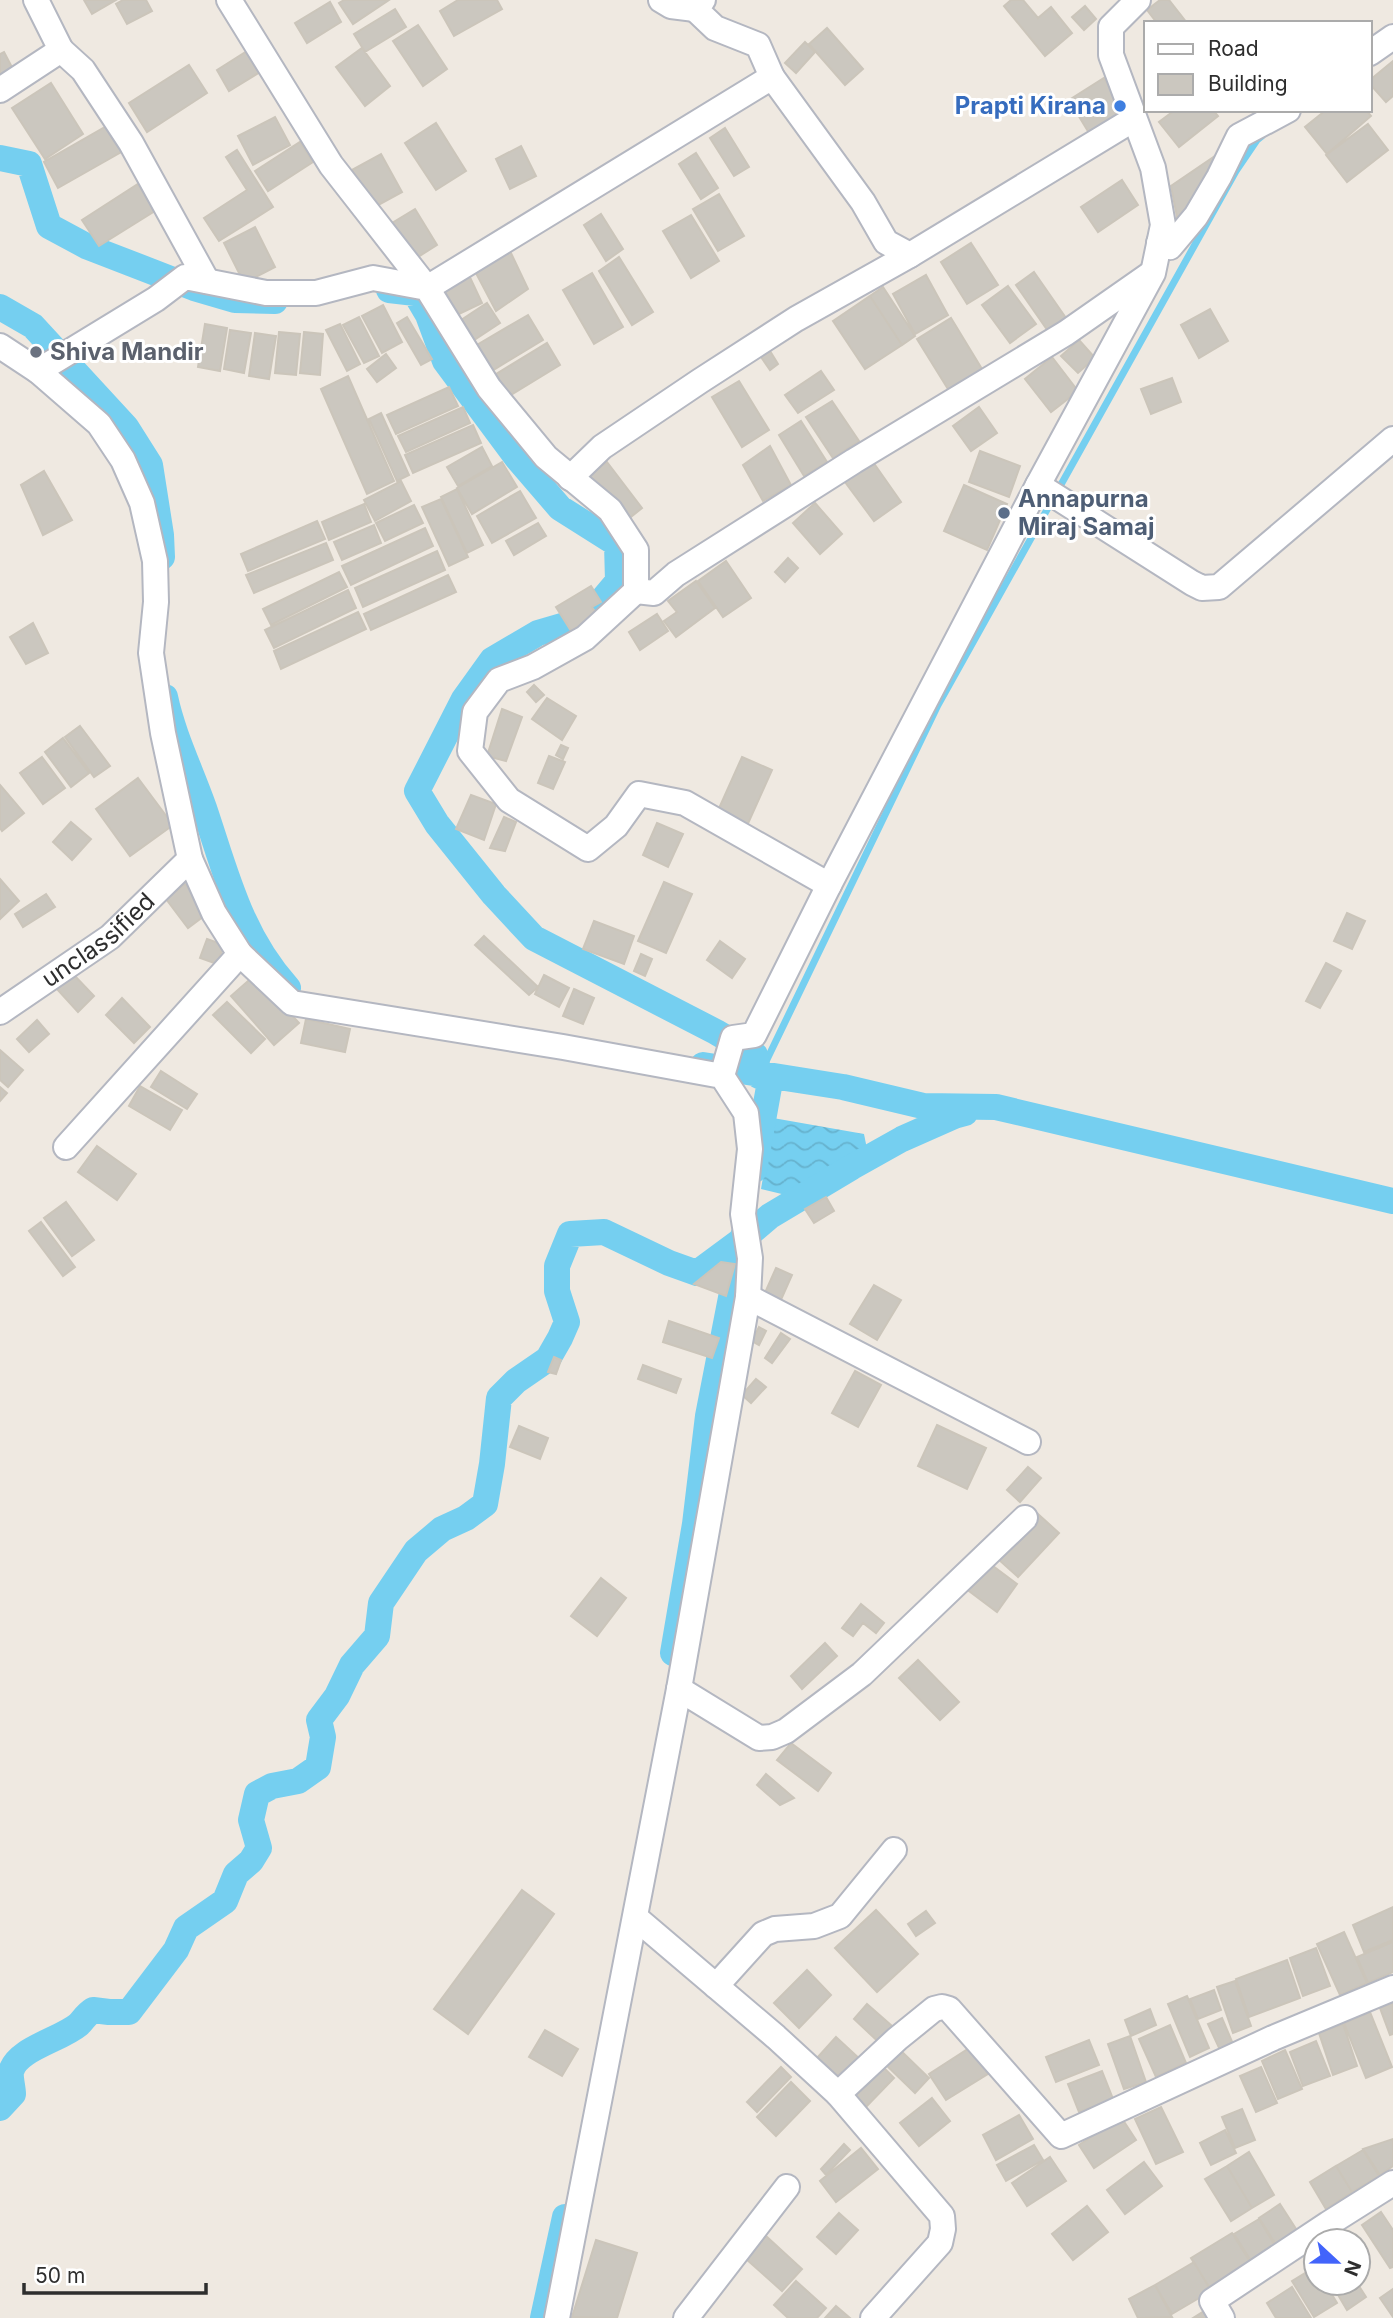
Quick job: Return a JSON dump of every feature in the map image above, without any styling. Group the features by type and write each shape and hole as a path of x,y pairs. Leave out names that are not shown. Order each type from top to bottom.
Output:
{"street":[{"path":"36,0 61,50 83,70 131,144 196,279"},
{"path":"229,0 331,165 427,288 489,387 546,457 610,510 636,550 636,590 585,638 533,667 499,680 475,712 470,751 509,800 588,849 616,826 639,794 685,803 829,885"},
{"path":"661,0 671,6 699,4 715,28 758,45 772,77 863,202 886,242 910,255"},
{"path":"722,1076 733,1038 754,1035 829,885 1038,485 1153,273 1163,225 1153,168 1111,55 1111,27 1138,0"},
{"path":"1372,52 1393,37"},
{"path":"0,90 61,50"},
{"path":"42,368 156,299 196,279 266,293 316,293 373,278 427,288 772,77"},
{"path":"1159,243 1170,247 1196,216 1239,136 1284,112"},
{"path":"570,478 602,447 796,319 910,255 1134,119"},
{"path":"636,590 654,593 676,575 854,461 1066,333 1153,273"},
{"path":"0,346 42,368 99,424 123,460 142,503 155,561 156,602 151,653 163,733 190,859 229,942 240,954 292,1003 722,1076 746,1113 750,1149 743,1214 750,1258 748,1297 679,1689 557,2318"},
{"path":"1038,485 1192,583 1202,588 1219,587 1393,439"},
{"name":"unclassified","path":"0,1012 110,937 190,859"},
{"path":"66,1147 240,954"},
{"path":"748,1297 1028,1442"},
{"path":"679,1689 759,1738 772,1737 786,1731 862,1674 1025,1518"},
{"path":"716,1986 763,1934 775,1929 814,1926 840,1916 894,1850"},
{"path":"636,1918 838,2094 942,2216 940,2243 873,2318"},
{"path":"838,2094 934,2008 942,2007 949,2009 1061,2136 1273,2038 1393,1988"},
{"path":"1222,2318 1212,2301 1393,2183"},
{"path":"686,2318 787,2188"}],"water":[{"path":"773,1118 864,1134 867,1149 790,1196 761,1189"}],"building":[{"path":"84,0 116,0 92,14"},
{"path":"123,0 146,0 152,11 127,24 116,4"},
{"path":"344,0 389,0 353,24 339,3"},
{"path":"458,0 497,0 502,9 454,36 440,11"},
{"path":"1011,0 1023,0 1038,18 1051,7 1072,33 1045,56 1004,6"},
{"path":"1160,0 1169,0 1185,21 1155,21 1147,10"},
{"path":"330,2 341,22 307,43 295,23"},
{"path":"1085,6 1096,19 1084,30 1072,17"},
{"path":"395,9 406,27 365,52 354,34"},
{"path":"418,25 447,69 423,86 393,41"},
{"path":"827,28 863,69 845,85 809,44"},
{"path":"805,42 815,52 796,73 785,63"},
{"path":"252,48 265,69 229,91 217,70"},
{"path":"362,48 390,86 365,106 336,67"},
{"path":"4,52 14,71 0,79 0,54"},
{"path":"1393,61 1393,96 1386,102 1372,86 1372,78"},
{"path":"189,65 207,93 147,132 129,103"},
{"path":"1104,78 1124,112 1089,133 1069,100"},
{"path":"51,83 83,134 45,159 12,108"},
{"path":"1172,112 1215,112 1218,116 1179,147 1159,122"},
{"path":"1324,112 1368,112 1371,116 1327,154 1305,127"},
{"path":"275,117 290,145 253,165 238,136"},
{"path":"436,123 466,171 436,190 405,143"},
{"path":"110,124 125,150 58,188 44,162"},
{"path":"1368,124 1388,150 1347,182 1326,155"},
{"path":"725,128 749,167 734,176 710,138"},
{"path":"300,142 313,162 268,191 255,171"},
{"path":"521,146 536,176 510,189 496,159"},
{"path":"237,150 273,207 219,241 204,218 247,190 226,157"},
{"path":"696,153 718,188 701,199 679,164"},
{"path":"381,154 402,192 373,208 352,170"},
{"path":"1215,156 1223,162 1178,222 1171,186"},
{"path":"1122,180 1138,205 1098,232 1081,207"},
{"path":"138,184 155,211 99,246 82,220"},
{"path":"719,194 744,236 718,251 693,209"},
{"path":"415,209 437,245 410,262 387,226"},
{"path":"601,214 623,249 606,261 584,225"},
{"path":"691,215 719,261 691,278 663,231"},
{"path":"255,227 275,267 244,283 224,243"},
{"path":"971,243 998,285 967,304 941,262"},
{"path":"510,251 528,289 496,311 476,273"},
{"path":"619,257 653,312 632,325 599,271"},
{"path":"467,271 482,303 457,315 441,283"},
{"path":"1034,272 1066,318 1048,331 1016,285"},
{"path":"592,273 623,327 594,344 563,290"},
{"path":"926,275 948,315 915,334 893,294"},
{"path":"1008,286 1036,324 1010,343 982,305"},
{"path":"883,287 915,336 902,345 870,296"},
{"path":"870,296 902,345 865,369 833,321"},
{"path":"487,303 500,323 468,344 455,324"},
{"path":"383,305 402,342 382,353 362,316"},
{"path":"1210,309 1228,341 1199,358 1181,325"},
{"path":"528,315 543,340 490,372 475,346"},
{"path":"359,317 379,356 364,363 343,325"},
{"path":"407,317 432,359 421,365 397,323"},
{"path":"951,318 985,374 951,394 917,339"},
{"path":"205,324 227,328 220,371 198,367"},
{"path":"340,324 360,364 347,371 326,330"},
{"path":"230,330 251,333 244,373 224,369"},
{"path":"279,332 300,334 296,375 275,373"},
{"path":"304,332 323,334 320,375 300,373"},
{"path":"255,333 276,336 269,379 249,376"},
{"path":"1079,340 1095,358 1078,373 1061,356"},
{"path":"547,343 560,365 509,396 496,374"},
{"path":"770,351 778,364 770,370 761,357"},
{"path":"386,354 396,368 377,382 367,369"},
{"path":"1052,357 1078,391 1051,412 1025,379"},
{"path":"821,371 834,390 798,413 785,395"},
{"path":"348,376 394,481 367,494 321,389"},
{"path":"1172,378 1181,402 1151,414 1141,389"},
{"path":"739,381 769,430 742,447 712,397"},
{"path":"449,387 458,406 396,434 387,415"},
{"path":"832,401 859,441 833,458 806,417"},
{"path":"463,407 470,423 406,452 398,436"},
{"path":"979,407 997,433 971,451 953,426"},
{"path":"381,413 409,475 397,481 369,419"},
{"path":"801,421 827,462 804,476 779,435"},
{"path":"473,425 481,443 413,473 405,455"},
{"path":"770,446 791,485 763,501 743,465"},
{"path":"482,447 492,466 458,486 447,467"},
{"path":"980,451 1020,466 1009,497 969,482"},
{"path":"502,462 517,487 472,514 457,488"},
{"path":"607,462 642,508 622,524 587,477"},
{"path":"873,462 901,502 874,521 845,482"},
{"path":"44,471 72,520 43,535 21,485"},
{"path":"401,481 411,501 375,521 364,500"},
{"path":"964,485 1007,504 987,550 944,531"},
{"path":"457,489 483,545 467,553 441,497"},
{"path":"520,491 536,518 492,543 477,516"},
{"path":"441,499 468,557 449,566 422,507"},
{"path":"815,503 842,534 820,554 793,523"},
{"path":"364,504 371,522 329,540 322,522"},
{"path":"414,505 423,523 385,541 376,523"},
{"path":"317,521 325,539 248,571 241,554"},
{"path":"538,523 546,536 514,555 506,541"},
{"path":"374,525 381,543 342,560 334,542"},
{"path":"425,528 433,546 351,585 342,566"},
{"path":"326,543 333,560 254,593 246,575"},
{"path":"437,551 445,570 363,607 355,588"},
{"path":"788,558 798,568 785,582 775,572"},
{"path":"726,561 751,598 723,617 698,581"},
{"path":"339,572 347,587 271,625 263,609"},
{"path":"448,575 456,592 371,630 364,614"},
{"path":"696,581 715,608 676,637 664,621 677,612 668,601"},
{"path":"591,586 601,602 592,607 597,615 571,631 556,607"},
{"path":"348,590 356,608 274,648 265,630"},
{"path":"358,612 366,629 281,669 274,651"},
{"path":"657,614 668,631 640,650 629,632"},
{"path":"33,623 48,653 26,664 10,637"},
{"path":"534,685 544,695 536,702 527,692"},
{"path":"547,698 576,716 562,740 532,719"},
{"path":"502,709 522,717 506,761 487,756"},
{"path":"80,726 110,766 94,777 65,737"},
{"path":"63,738 89,773 71,787 45,752"},
{"path":"561,745 568,748 563,759 556,755"},
{"path":"549,756 565,762 553,789 538,783"},
{"path":"42,757 65,788 43,804 20,773"},
{"path":"742,757 772,770 746,828 716,815"},
{"path":"138,778 173,825 130,856 96,809"},
{"path":"0,785 24,813 2,831 0,828"},
{"path":"471,795 496,804 484,840 456,829"},
{"path":"504,817 516,822 505,851 490,848"},
{"path":"71,822 91,839 72,860 53,842"},
{"path":"657,823 683,834 668,867 643,855"},
{"path":"0,879 19,901 0,919"},
{"path":"664,882 692,894 666,953 638,941"},
{"path":"185,884 208,913 188,928 166,899"},
{"path":"46,894 55,907 23,927 15,914"},
{"path":"1347,913 1365,921 1352,949 1334,941"},
{"path":"594,921 634,936 624,964 583,949"},
{"path":"484,936 538,987 529,995 475,945"},
{"path":"207,939 224,945 217,964 200,958"},
{"path":"720,941 745,959 732,978 707,960"},
{"path":"641,954 652,959 645,976 634,971"},
{"path":"1326,963 1341,971 1320,1008 1306,1001"},
{"path":"73,974 94,996 78,1012 57,989"},
{"path":"255,975 299,1023 274,1045 231,996"},
{"path":"544,975 569,988 559,1007 535,994"},
{"path":"574,989 594,998 583,1024 563,1016"},
{"path":"122,998 150,1027 134,1043 106,1015"},
{"path":"227,1002 265,1039 251,1053 213,1015"},
{"path":"306,1019 350,1029 345,1052 301,1043"},
{"path":"37,1020 49,1034 29,1052 17,1039"},
{"path":"0,1050 23,1070 8,1087 0,1080"},
{"path":"161,1071 197,1094 187,1109 151,1087"},
{"path":"140,1086 182,1110 170,1130 129,1106"},
{"path":"0,1087 7,1093 0,1101"},
{"path":"97,1146 136,1174 117,1200 78,1172"},
{"path":"826,1197 834,1211 814,1223 805,1209"},
{"path":"66,1202 94,1240 72,1256 44,1218"},
{"path":"41,1222 75,1267 63,1276 29,1231"},
{"path":"721,1262 735,1264 726,1296 694,1284"},
{"path":"776,1268 792,1275 780,1302 764,1295"},
{"path":"874,1285 901,1300 877,1340 850,1324"},
{"path":"669,1321 719,1338 712,1358 663,1342"},
{"path":"759,1327 766,1331 759,1345 752,1341"},
{"path":"781,1333 790,1339 772,1363 765,1358"},
{"path":"554,1357 561,1360 556,1374 548,1372"},
{"path":"643,1365 681,1379 676,1393 638,1379"},
{"path":"855,1371 881,1385 858,1427 832,1413"},
{"path":"756,1379 766,1387 751,1403 742,1395"},
{"path":"937,1425 986,1448 967,1489 918,1466"},
{"path":"519,1426 548,1438 540,1459 510,1447"},
{"path":"1028,1467 1041,1478 1020,1502 1007,1490"},
{"path":"1038,1514 1059,1533 1018,1577 998,1559"},
{"path":"985,1560 1017,1584 997,1612 965,1588"},
{"path":"601,1578 626,1598 597,1636 571,1616"},
{"path":"861,1604 884,1623 876,1633 863,1623 853,1636 842,1628"},
{"path":"825,1643 837,1656 802,1689 791,1676"},
{"path":"918,1660 959,1702 940,1720 899,1678"},
{"path":"791,1743 831,1773 818,1791 777,1760"},
{"path":"766,1774 794,1798 780,1805 757,1785"},
{"path":"522,1890 554,1914 468,2034 434,2009"},
{"path":"1393,1907 1393,1940 1364,1952 1353,1925"},
{"path":"876,1910 918,1954 877,1992 835,1948"},
{"path":"926,1911 935,1923 916,1936 908,1924"},
{"path":"1344,1932 1367,1983 1340,1995 1317,1944"},
{"path":"1393,1942 1393,1972 1368,1983 1357,1957"},
{"path":"1316,1948 1330,1986 1303,1996 1290,1958"},
{"path":"1287,1960 1300,1998 1249,2017 1236,1979"},
{"path":"807,1970 831,1995 799,2028 774,2003"},
{"path":"1235,1981 1251,2026 1233,2033 1217,1987"},
{"path":"1214,1990 1221,2010 1198,2019 1190,1999"},
{"path":"1187,1996 1209,2048 1190,2057 1168,2004"},
{"path":"1393,2003 1393,2034 1390,2035 1380,2008"},
{"path":"867,2004 899,2032 885,2048 854,2019"},
{"path":"1150,2009 1156,2025 1131,2036 1125,2020"},
{"path":"1370,2012 1392,2067 1366,2078 1344,2023"},
{"path":"1222,2018 1233,2044 1220,2050 1208,2024"},
{"path":"1343,2024 1357,2066 1333,2075 1319,2033"},
{"path":"1170,2025 1186,2063 1156,2077 1139,2039"},
{"path":"545,2030 578,2049 562,2076 529,2057"},
{"path":"1130,2036 1146,2082 1124,2089 1108,2044"},
{"path":"836,2037 862,2061 843,2082 817,2058"},
{"path":"1089,2040 1099,2065 1056,2082 1046,2057"},
{"path":"1316,2041 1330,2076 1303,2086 1290,2052"},
{"path":"897,2047 929,2078 915,2093 883,2062"},
{"path":"971,2047 988,2074 946,2100 929,2074"},
{"path":"1285,2050 1302,2089 1278,2099 1262,2061"},
{"path":"781,2067 791,2077 757,2112 747,2102"},
{"path":"883,2067 894,2078 863,2110 852,2099"},
{"path":"1261,2067 1277,2103 1256,2112 1240,2076"},
{"path":"1102,2071 1113,2099 1079,2112 1068,2084"},
{"path":"791,2082 810,2101 776,2136 757,2117"},
{"path":"932,2098 950,2121 919,2146 900,2123"},
{"path":"1161,2107 1183,2152 1156,2164 1135,2119"},
{"path":"1242,2109 1255,2140 1235,2148 1222,2117"},
{"path":"1019,2115 1033,2139 996,2160 983,2135"},
{"path":"1121,2117 1136,2140 1094,2168 1079,2145"},
{"path":"1225,2130 1236,2153 1211,2165 1200,2143"},
{"path":"1393,2139 1393,2166 1380,2175 1363,2149"},
{"path":"844,2144 850,2150 826,2175 821,2169"},
{"path":"1034,2145 1043,2160 1006,2181 997,2165"},
{"path":"861,2148 878,2169 836,2202 820,2181"},
{"path":"1363,2150 1379,2176 1352,2192 1336,2166"},
{"path":"1249,2152 1274,2195 1252,2208 1227,2166"},
{"path":"1050,2157 1066,2181 1027,2206 1012,2183"},
{"path":"1144,2162 1162,2186 1125,2214 1107,2190"},
{"path":"1227,2166 1252,2208 1231,2221 1205,2179"},
{"path":"1336,2166 1352,2192 1326,2209 1310,2182"},
{"path":"1280,2204 1298,2232 1277,2246 1259,2218"},
{"path":"1087,2206 1108,2232 1073,2260 1052,2234"},
{"path":"1381,2212 1393,2230 1393,2267 1390,2268 1372,2240 1372,2227 1362,2225"},
{"path":"839,2213 858,2230 836,2254 817,2237"},
{"path":"1259,2219 1277,2249 1253,2264 1234,2234"},
{"path":"1232,2233 1252,2265 1211,2290 1191,2258"},
{"path":"766,2236 802,2269 782,2291 746,2259"},
{"path":"596,2240 637,2253 617,2318 572,2317"},
{"path":"1194,2262 1211,2291 1172,2314 1155,2285"},
{"path":"1302,2275 1302,2297 1333,2297 1337,2303 1314,2317 1292,2281"},
{"path":"796,2281 826,2308 817,2318 788,2318 774,2305"},
{"path":"1155,2285 1172,2317 1138,2318 1129,2299"},
{"path":"1292,2287 1311,2318 1276,2318 1267,2303"},
{"path":"1393,2289 1393,2317 1380,2298"},
{"path":"1339,2297 1366,2297 1347,2310"},
{"path":"836,2306 850,2318 825,2318"},
{"path":"1204,2311 1209,2318 1193,2318"}],"waterway":[{"path":"759,1076 938,705 1236,171 1262,136"},
{"path":"0,158 29,164 49,226 88,247 194,288 235,300 275,301"},
{"path":"389,290 415,293 428,315 445,361 517,458 560,508 617,544 618,581 586,619 538,633 492,660 464,699 417,791 437,824 494,895 534,938 755,1055 759,1076"},
{"path":"0,307 33,326 126,427 150,465 162,557"},
{"path":"165,697 177,739 236,903 258,947 288,988"},
{"path":"703,1065 843,1087 923,1106 996,1107 1393,1201"},
{"path":"754,1170 771,1076"},
{"path":"0,2108 13,2094 11,2072 21,2057 78,2025 93,2010 129,2012 176,1950 186,1928 225,1901 236,1874 251,1861 259,1848 251,1820 257,1794 272,1786 298,1781 318,1767 323,1737 319,1720 337,1696 352,1665 377,1636 381,1603 416,1551 442,1529 466,1518 485,1504 499,1398 516,1381 548,1359 567,1322 557,1291 557,1266 570,1234 604,1232 669,1263 697,1273 770,1216 852,1167 902,1139 965,1113"},
{"path":"673,1653 695,1524 708,1416 743,1236"},
{"path":"543,2318 565,2217"}],"place":[{"name":"Prapti Kirana","path":"1120,106"},
{"name":"Shiva Mandir","path":"36,352"},
{"name":"Annapurna Miraj Samaj","path":"1004,513"}]}
